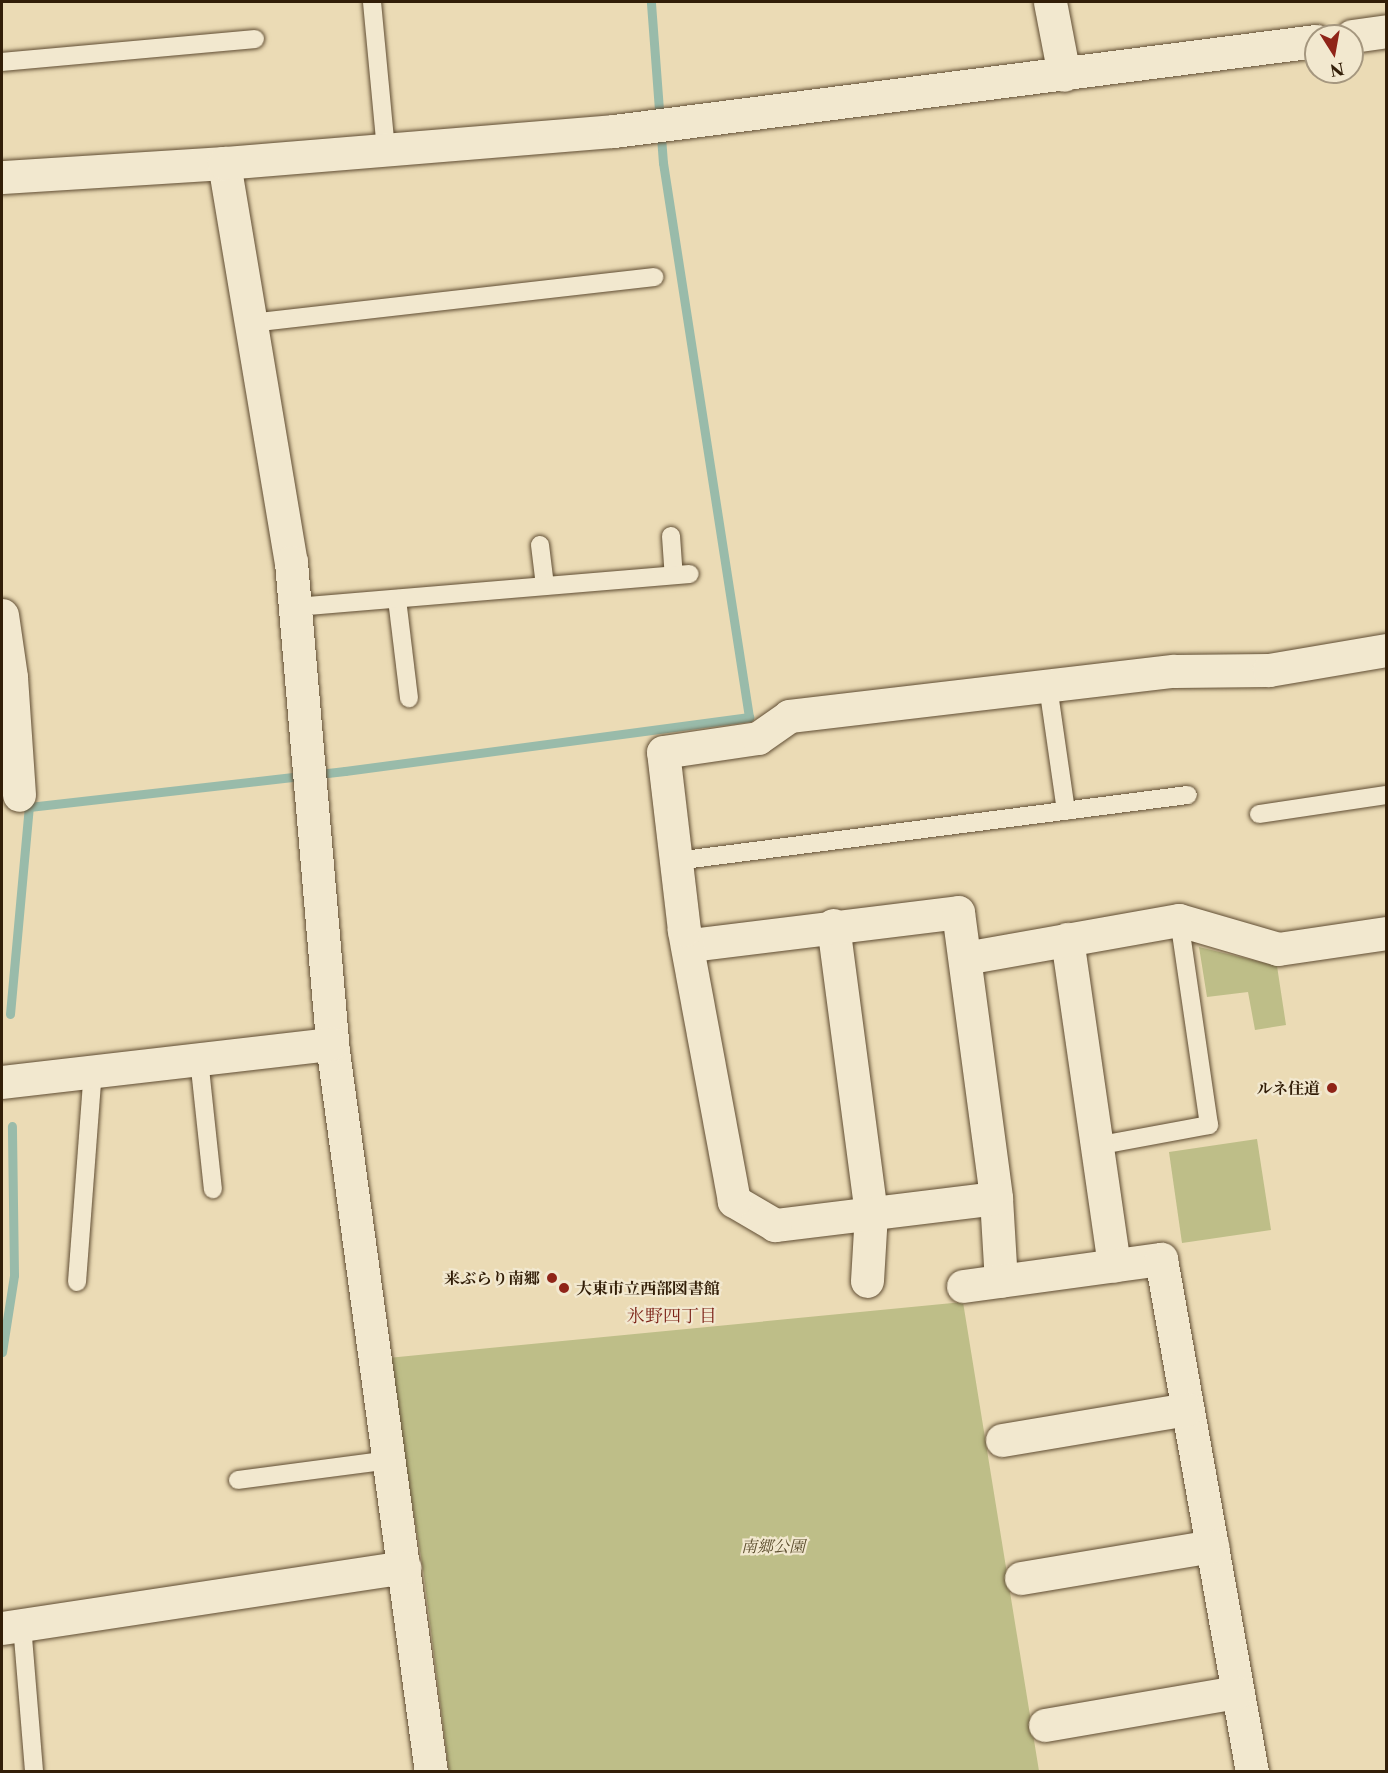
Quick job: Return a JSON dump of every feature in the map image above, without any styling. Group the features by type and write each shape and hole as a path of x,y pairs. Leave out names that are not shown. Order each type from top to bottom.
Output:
{"street":[{"path":"1050,2 1064,75"},
{"path":"1364,34 1386,31"},
{"path":"2,177 386,151 638,128 1304,43"},
{"path":"224,163 296,607 309,741 332,1044 431,1772"},
{"path":"2,615 6,678 19,795"},
{"path":"996,1198 775,1225 734,1201 690,945 684,930 663,752 758,738 789,716 1174,671 1269,670 1386,650"},
{"path":"690,945 833,925 958,912 996,1198 1001,1281"},
{"path":"964,958 1179,920 1278,949 1386,933"},
{"path":"833,925 871,1213 867,1281"},
{"path":"1067,939 1114,1266"},
{"path":"2,1082 332,1044"},
{"path":"963,1286 1161,1259 1252,1772"},
{"path":"1002,1440 1187,1409"},
{"path":"1021,1578 1212,1545"},
{"path":"12,1627 404,1567"},
{"path":"1045,1725 1236,1692"}],"lane":[{"path":"372,2 386,151"},
{"path":"2,62 255,39"},
{"path":"251,323 654,277"},
{"path":"296,607 682,575 671,536"},
{"path":"540,545 545,586"},
{"path":"397,599 409,698"},
{"path":"1048,686 1066,811"},
{"path":"676,861 1188,795"},
{"path":"1259,814 1386,795"},
{"path":"1096,1146 1209,1125 1179,920"},
{"path":"199,1059 213,1189"},
{"path":"77,1282 93,1071"},
{"path":"238,1480 389,1460"},
{"path":"12,1627 34,1772"}],"green space":[{"path":"1199,947 1277,966 1286,1025 1255,1030 1248,992 1207,997"},
{"path":"1257,1139 1271,1230 1182,1243 1169,1152"},
{"name":"南郷公園","path":"963,1302 1039,1771 449,1771 423,1569 388,1358"}],"waterway":[{"path":"10,1014 29,807 345,771 749,717 663,163 651,2"},
{"path":"2,1352 14,1275 12,1126"}],"place":[{"name":"ルネ住道","path":"1332,1088"},
{"name":"来ぶらり南郷","path":"552,1278"},
{"name":"大東市立西部図書館","path":"564,1288"}],"district":[{"name":"氷野四丁目","path":"672,1316"}]}
